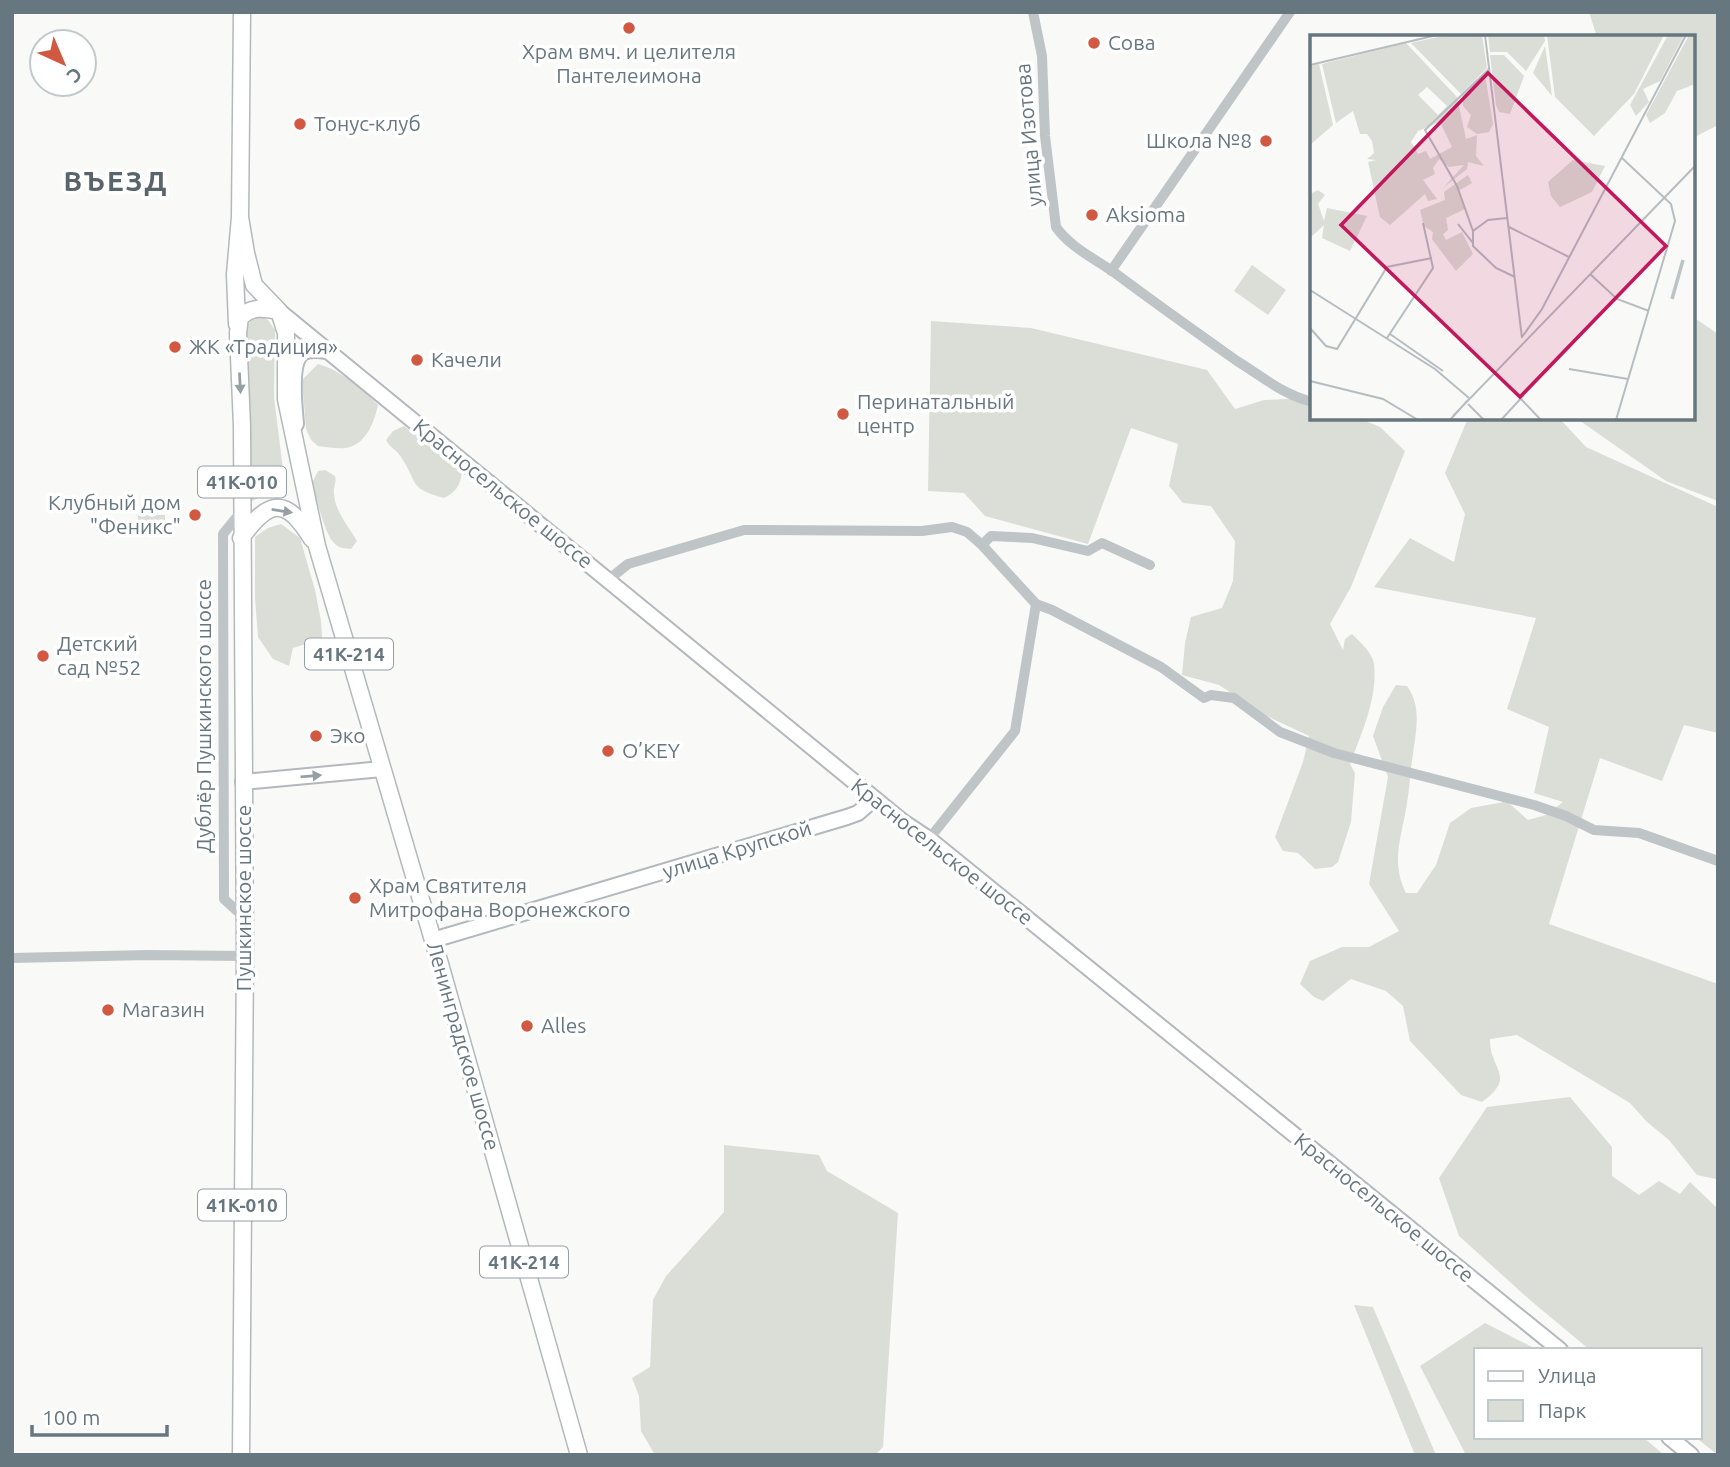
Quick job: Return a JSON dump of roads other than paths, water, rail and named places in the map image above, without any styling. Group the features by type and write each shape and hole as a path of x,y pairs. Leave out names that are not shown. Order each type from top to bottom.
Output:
{"main road":[{"path":"242,12 240,217 254,285 279,311"},
{"name":"Пушкинское шоссе","path":"240,217 235,274 242,426 245,918 241,1455"},
{"path":"238,337 240,317 247,312 262,308 279,311"},
{"name":"Красносельское шоссе","path":"279,311 874,799 929,839 1558,1348"},
{"name":"Ленинградское шоссе","path":"279,311 286,333 286,399 317,546 433,940 579,1455"},
{"name":"41К-010","path":"297,457 294,371 296,359 303,352 327,351"},
{"path":"241,538 255,520 270,508 282,508 293,512 317,546"},
{"path":"243,782 383,769"},
{"name":"улица Крупской","path":"433,940 847,817 858,813 874,799"},
{"path":"1671,1439 1691,1455"}],"street":[{"name":"улица Изотова","path":"1033,12 1042,56 1045,136 1056,227 1069,243 1189,329 1289,396 1310,401"},
{"path":"1111,271 1290,12"},
{"name":"Дублёр Пушкинского шоссе","path":"242,511 223,534 224,899 245,918"},
{"path":"608,580 628,564 744,530 922,531 951,527 967,532 982,545 1037,604 1161,667 1204,698 1211,695 1234,698 1280,732 1334,754 1534,805 1566,816 1594,830 1639,833 1718,861"},
{"path":"982,545 991,536 1032,538 1088,551 1102,543 1150,565"},
{"path":"929,839 1015,730 1037,604"},
{"path":"12,958 148,954 245,956"}],"place":[{"name":"Храм вмч. и целителя Пантелеимона","path":"629,28"},
{"name":"Сова","path":"1094,43"},
{"name":"Тонус-клуб","path":"300,124"},
{"name":"Школа №8","path":"1266,141"},
{"name":"Aksioma","path":"1092,215"},
{"name":"ЖК «Традиция»","path":"175,347"},
{"name":"Качели","path":"417,360"},
{"name":"Перинатальный центр","path":"843,414"},
{"name":"Клубный дом \"Феникс\"","path":"195,515"},
{"name":"Детский сад №52","path":"43,656"},
{"name":"Эко","path":"316,736"},
{"name":"O’KEY","path":"608,751"},
{"name":"Храм Святителя Митрофана Воронежского","path":"355,898"},
{"name":"Магазин","path":"108,1010"},
{"name":"Alles","path":"527,1026"}],"district":[{"name":"ВЪЕЗД","path":"116,181"}]}
